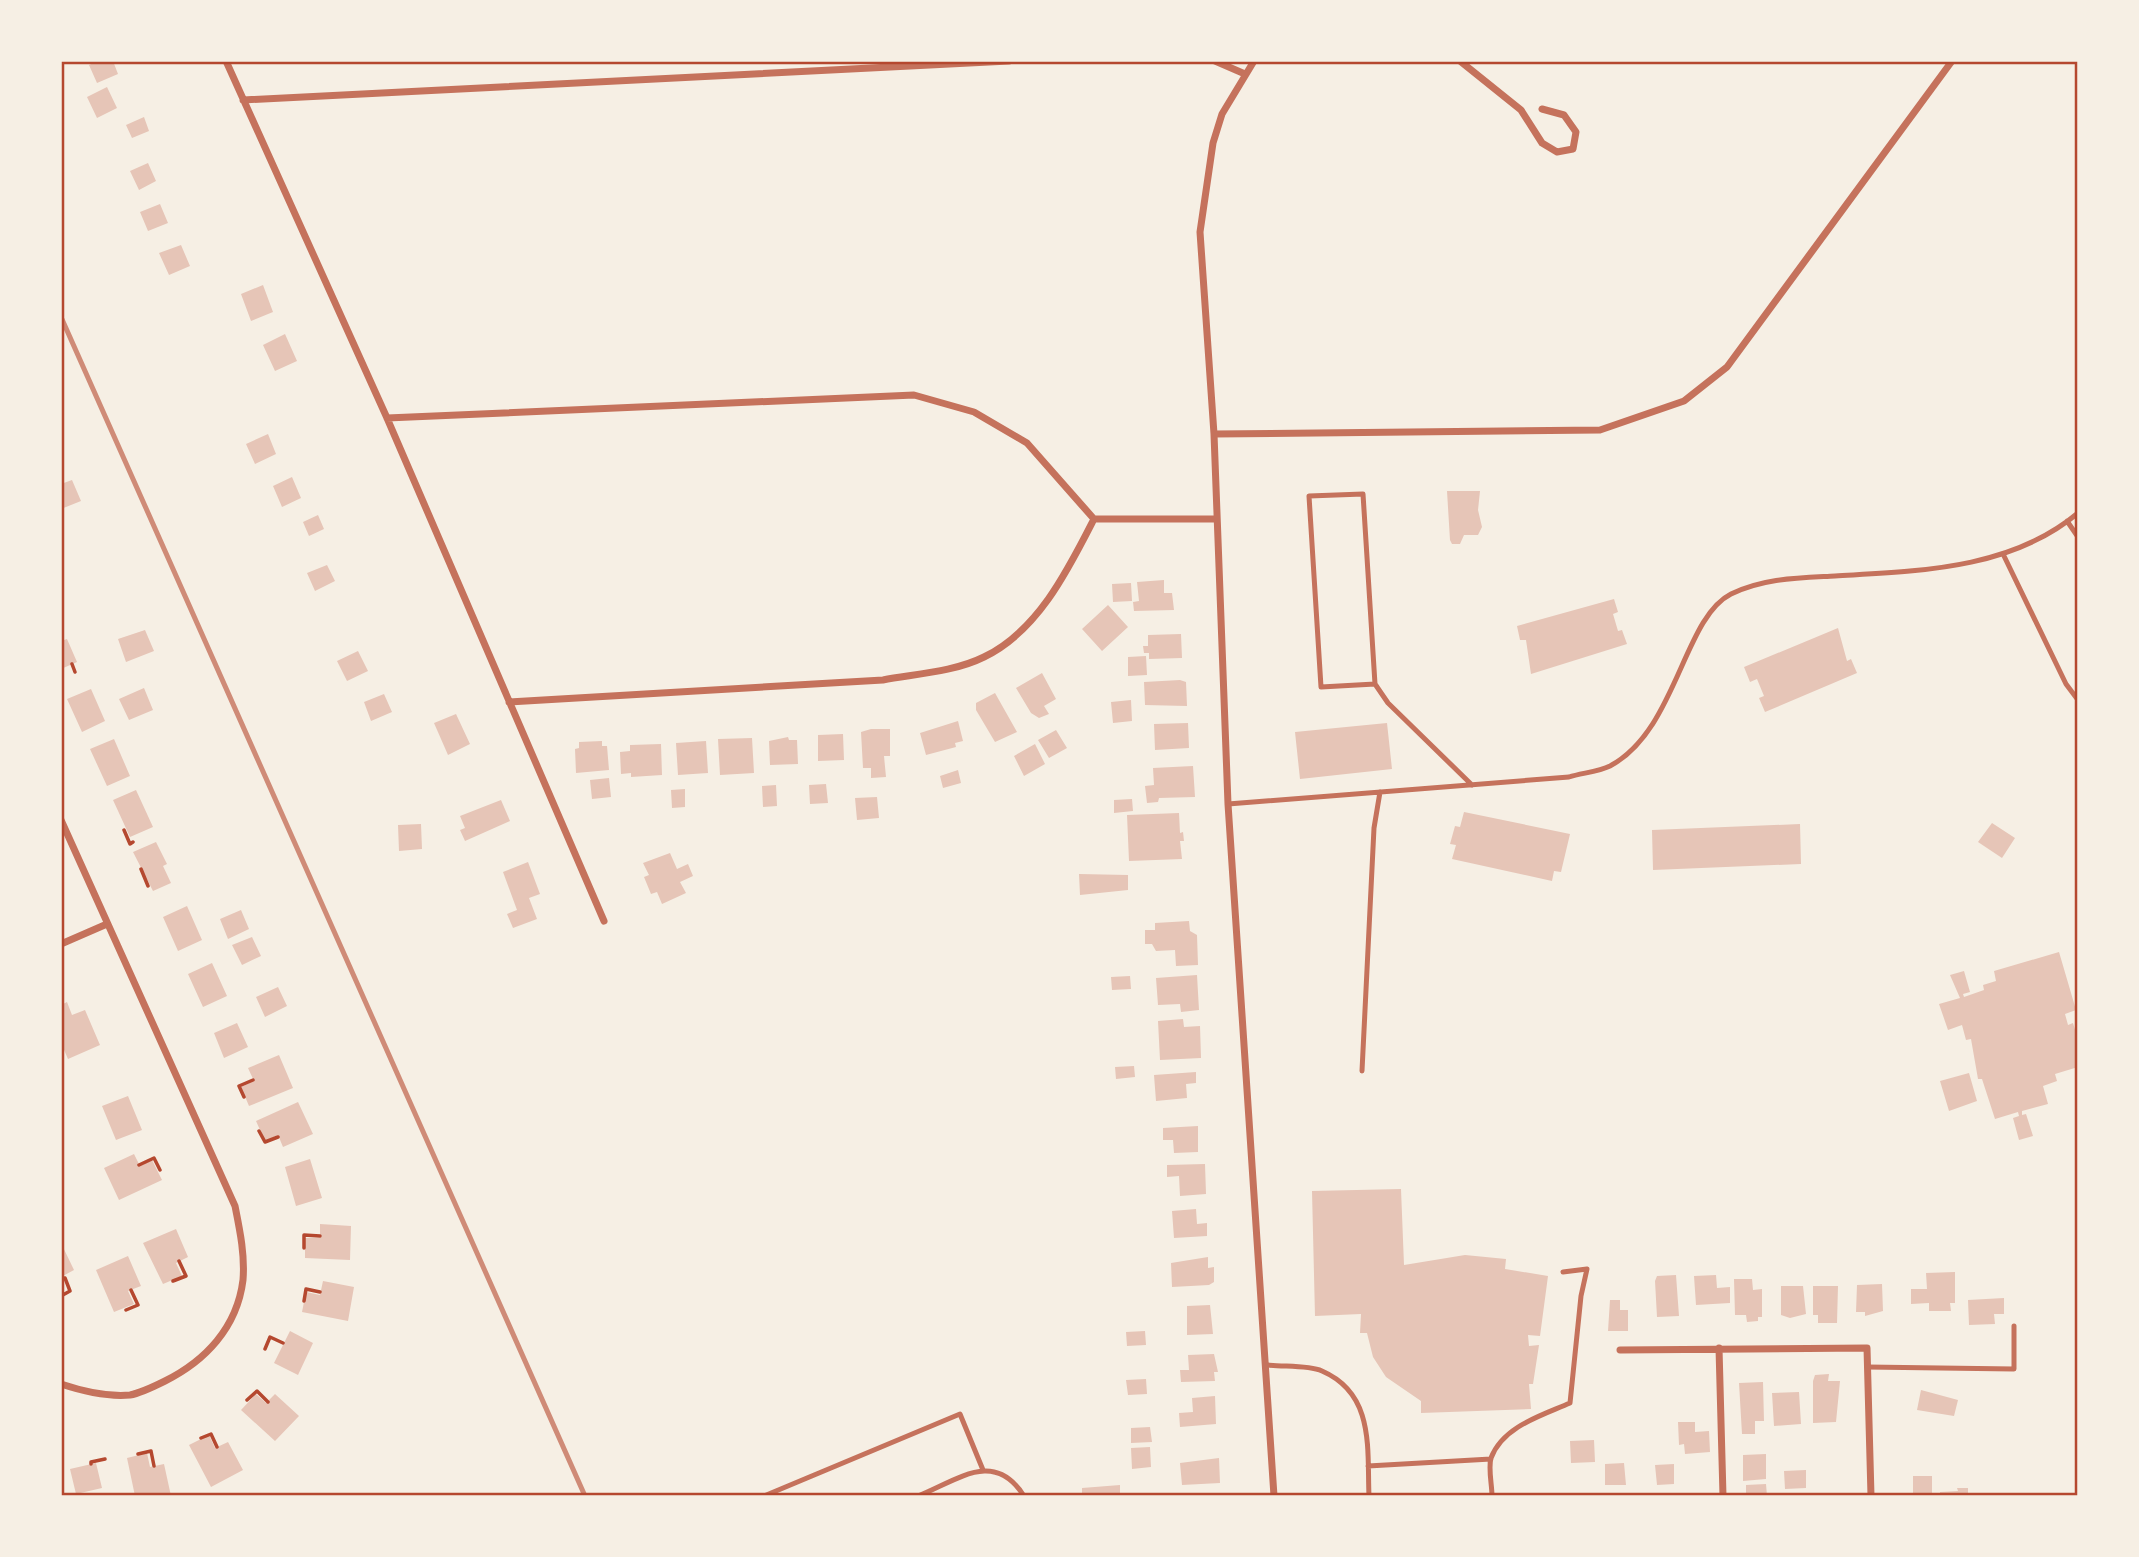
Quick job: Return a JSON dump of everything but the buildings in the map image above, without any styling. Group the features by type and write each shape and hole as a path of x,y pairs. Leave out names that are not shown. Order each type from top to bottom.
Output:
{"street":[{"path":"226,61 387,418 604,921"},
{"path":"243,100 1009,61"},
{"path":"1215,61 1244,74"},
{"path":"1254,61 1222,114 1213,143 1200,232 1214,434 1228,804 1275,1496"},
{"path":"1460,61 1521,110 1542,143 1557,152 1573,149 1576,132 1564,115 1542,109"},
{"path":"1214,434 1600,430 1684,401 1727,367 1952,61"},
{"path":"387,418 914,394 974,412 1027,443 1094,519 1217,519"},
{"path":"509,702 883,680 939,670 984,657 1021,631 1064,579 1094,519"},
{"path":"61,820 235,1206 243,1245 243,1282 232,1319 214,1346 188,1369 130,1395 82,1391 61,1384"},
{"path":"61,944 107,924"},
{"path":"1719,1348 1723,1496"},
{"path":"1620,1350 1867,1348 1871,1496"}],"lane":[{"path":"1375,684 1321,687 1309,496 1363,494 1375,684 1388,703 1472,785"},
{"path":"1228,804 1569,777 1610,766 1651,727 1663,710 1704,621 1728,595 1770,580 1926,570 2004,556 2078,513"},
{"path":"2067,521 2078,537"},
{"path":"2004,556 2066,684 2078,700"},
{"path":"1362,1071 1374,828 1380,792"},
{"path":"1492,1496 1490,1459 1503,1438 1524,1424 1570,1403 1581,1296 1587,1269 1563,1272"},
{"path":"1867,1367 2014,1369 2014,1326"},
{"path":"1268,1366 1322,1370 1350,1391 1365,1418 1369,1496"},
{"path":"764,1496 960,1414 983,1470"},
{"path":"1368,1466 1490,1459"},
{"path":"918,1496 983,1470 996,1470 1017,1485 1024,1496"}],"path":[{"path":"72,664 75,672"},
{"path":"124,830 130,844 133,842"},
{"path":"141,869 148,886"},
{"path":"244,1097 239,1086 253,1080"},
{"path":"259,1131 265,1142 278,1137"},
{"path":"139,1165 154,1158 160,1170"},
{"path":"304,1248 304,1236 320,1236"},
{"path":"173,1281 186,1276 179,1261"},
{"path":"61,1296 70,1290 65,1278"},
{"path":"304,1301 306,1289 320,1292"},
{"path":"126,1310 138,1305 131,1290"},
{"path":"265,1349 270,1337 284,1343"},
{"path":"247,1400 257,1391 268,1402"},
{"path":"201,1438 211,1434 217,1447"},
{"path":"138,1454 151,1451 154,1466"},
{"path":"91,1464 105,1459"}],"railway":[{"path":"61,317 585,1496"}]}
